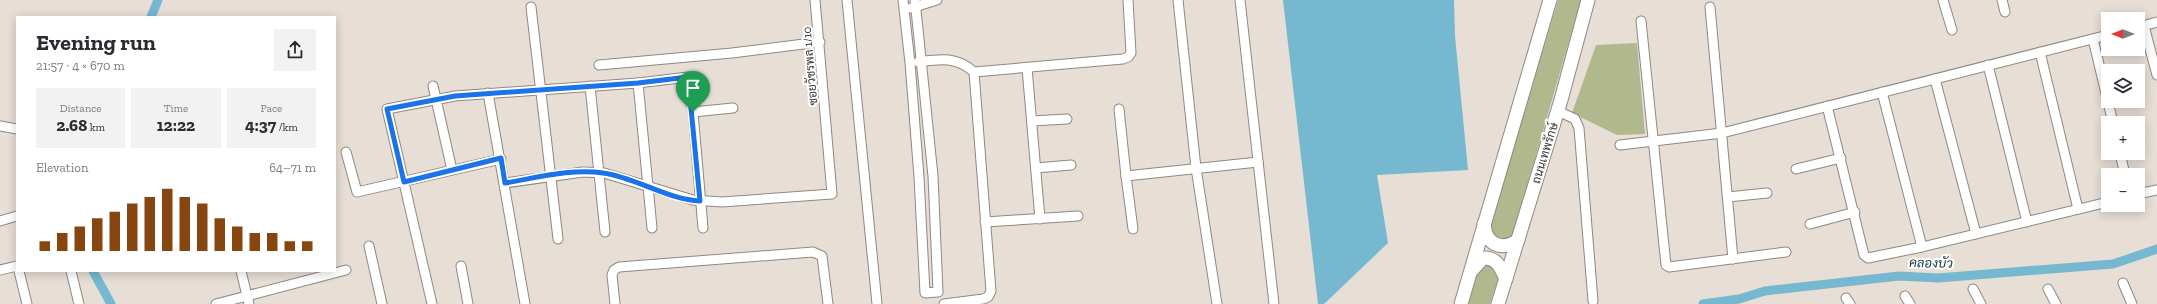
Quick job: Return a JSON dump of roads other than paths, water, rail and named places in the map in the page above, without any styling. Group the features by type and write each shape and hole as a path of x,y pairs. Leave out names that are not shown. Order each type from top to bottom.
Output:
{"main road":[{"path":"1461,304 1550,0"},
{"name":"ถนนเทพรักษ์","path":"1498,304 1558,111 1588,0"},
{"path":"1484,223 1484,233 1488,240 1494,244 1513,244 1518,240"},
{"path":"1470,273 1477,262 1483,258 1489,257 1500,267 1506,279"}],"street":[{"name":"ซอยวัชรพล 1/10","path":"700,201 722,202 832,194 820,42 815,0"},
{"path":"847,0 876,304"},
{"path":"916,4 933,176 938,292 925,292 920,177 903,4 916,4 937,0"},
{"path":"910,63 943,60 962,62 974,72 1123,59 1128,57 1131,52 1128,0"},
{"path":"1178,0 1196,168 1217,304"},
{"path":"1240,0 1274,304"},
{"path":"1944,0 1952,30"},
{"path":"2002,0 2005,12"},
{"path":"531,7 558,239"},
{"path":"1710,7 1733,259"},
{"path":"1641,21 1666,265 1669,267 1786,252"},
{"path":"2145,25 2157,22"},
{"path":"1620,145 1722,133 2101,37"},
{"path":"2145,38 2157,75"},
{"path":"2093,39 2111,116"},
{"path":"600,65 732,53 820,42"},
{"path":"2040,52 2078,209"},
{"path":"1988,65 2027,222"},
{"path":"1027,68 1040,218"},
{"path":"944,304 988,297 991,291 974,72"},
{"path":"432,304 387,109 436,100 488,93 638,83 688,77 693,112 703,228"},
{"path":"1935,79 1976,234"},
{"path":"638,83 650,188 652,228"},
{"path":"433,86 452,170"},
{"path":"590,86 605,232"},
{"path":"1882,92 1922,247"},
{"path":"488,93 501,158 525,304"},
{"path":"1827,106 1855,212 1864,255 1868,258 1922,247 2101,204"},
{"path":"693,112 733,108"},
{"path":"1119,109 1133,229"},
{"path":"1558,111 1575,119 1579,128 1593,301"},
{"path":"1032,121 1067,119"},
{"path":"0,126 16,129"},
{"path":"346,152 357,192 501,158"},
{"path":"1796,169 1841,158"},
{"path":"1126,176 1258,162"},
{"path":"1036,168 1071,165"},
{"path":"505,183 583,172 599,172 650,188 700,201"},
{"path":"920,177 933,176"},
{"path":"2145,193 2157,190"},
{"path":"1728,197 1767,193"},
{"path":"1810,224 1855,212"},
{"path":"0,221 16,216"},
{"path":"985,222 1078,216"},
{"path":"369,246 382,304"},
{"path":"615,304 612,275 614,270 619,267 813,252 822,256 828,304"},
{"path":"0,270 16,266"},
{"path":"461,266 468,304"},
{"path":"216,304 248,300 346,270"},
{"path":"19,272 27,304"},
{"path":"71,272 79,304"},
{"path":"241,272 248,300"},
{"path":"2123,283 2132,304"},
{"path":"1973,289 1981,304"},
{"path":"2048,289 2056,304"}],"water":[{"path":"1283,0 1454,0 1455,36 1468,170 1377,175 1388,243 1324,304 1318,304"}],"waterway":[{"path":"151,16 158,0"},
{"name":"คลองบัว","path":"1703,304 1739,299 1765,291 1899,276 1938,278 2113,264 2157,249"},
{"path":"94,272 111,304"}]}
